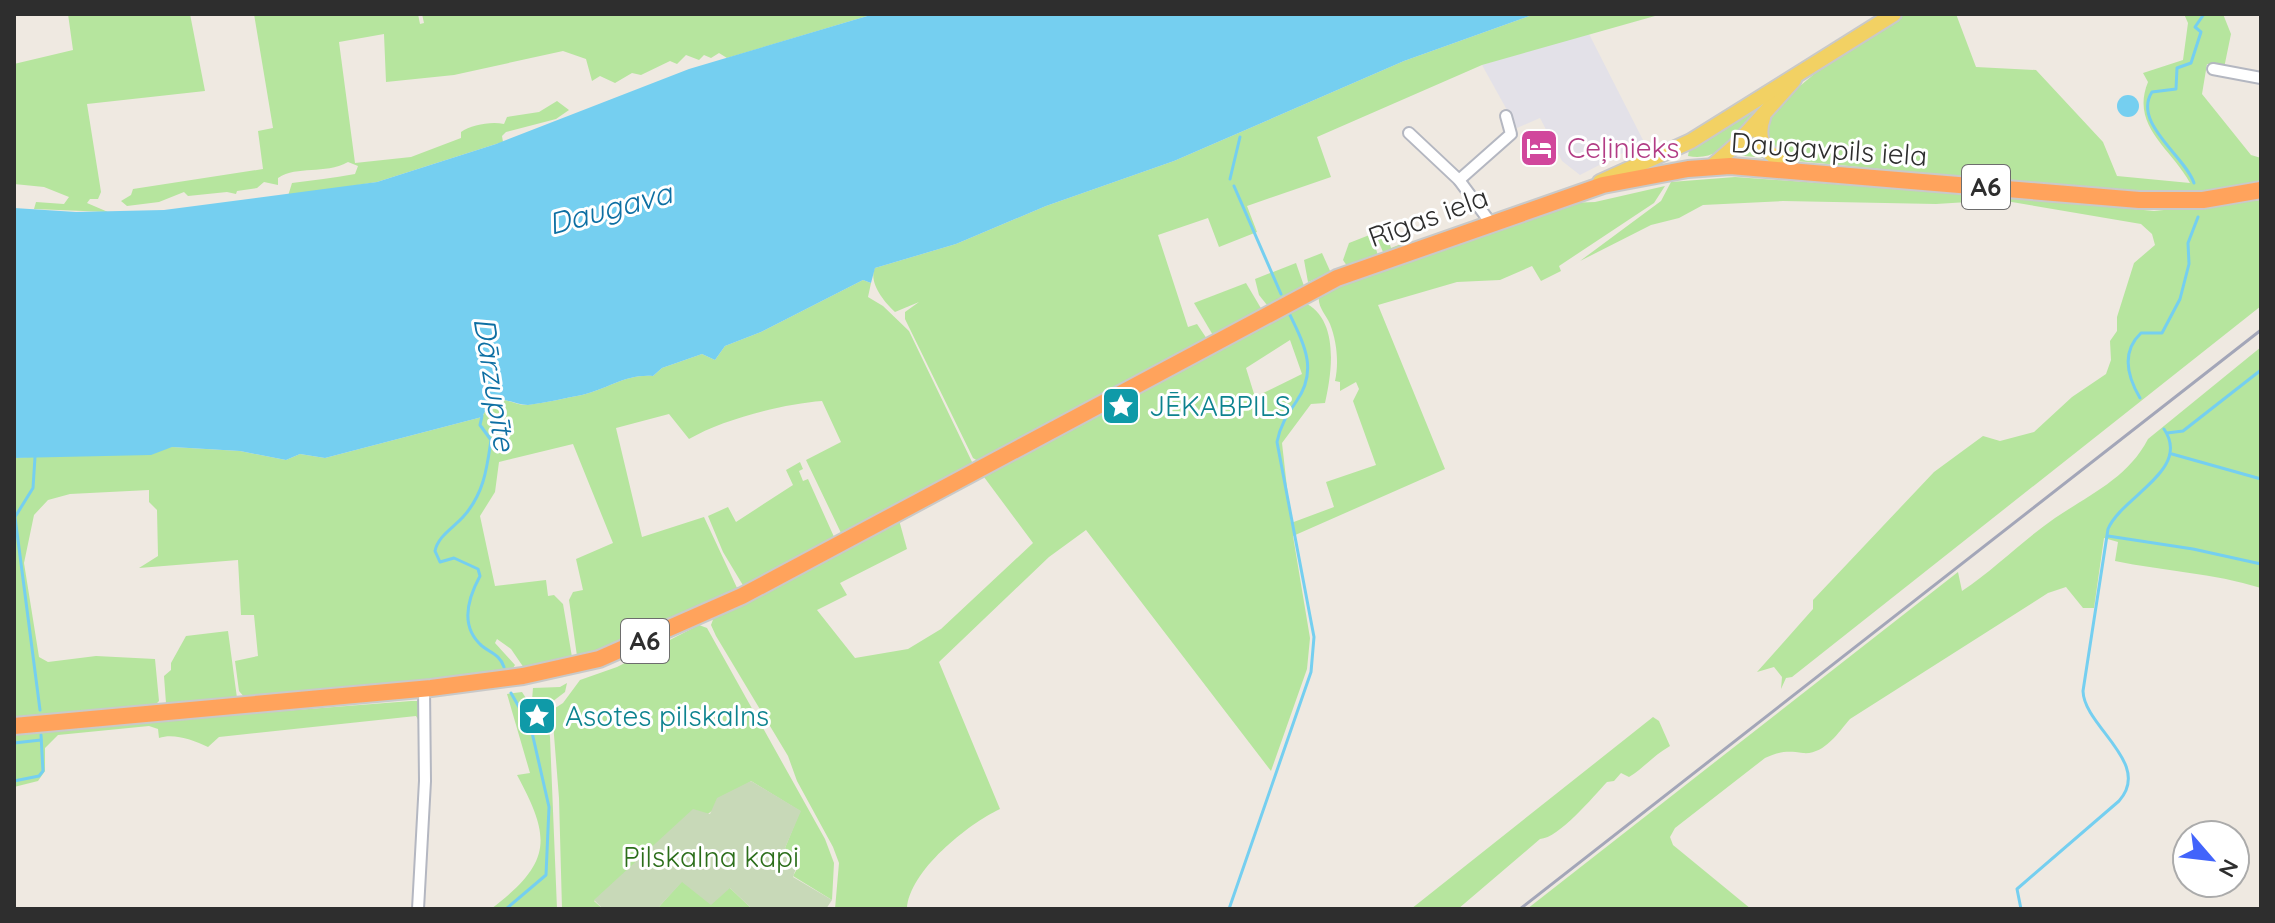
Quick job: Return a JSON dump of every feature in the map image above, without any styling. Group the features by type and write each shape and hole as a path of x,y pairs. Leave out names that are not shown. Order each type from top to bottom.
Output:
{"highway":[{"name":"Daugavpils iela","path":"1586,190 1711,167 1793,169 2139,200 2203,200 2261,190"},
{"name":"Rīgas iela","path":"424,689 551,671 626,649 742,596 1310,291 1347,274 1586,190"},
{"name":"A6","path":"14,726 424,689"}],"main road":[{"name":"Rīgas iela","path":"1586,190 1691,141 1894,14"},
{"path":"1711,167 1797,76"},
{"path":"1764,113 1759,129 1763,146 1793,169"},
{"path":"1688,169 1681,155 1691,141"}],"street":[{"path":"2213,69 2261,78"},
{"path":"1459,180 1511,134 1506,116"},
{"path":"1409,133 1459,180 1490,222"},
{"path":"418,909 425,781 424,689"}],"shaded area":[{"path":"1588,32 1644,142 1580,175 1562,161 1540,118 1517,128 1482,65"}],"green space":[{"path":"68,14 190,14 205,91 87,104 101,192 98,199 90,199 87,203 108,212 34,209 36,202 64,204 69,197 44,187 14,184 14,64 73,50"},
{"path":"254,14 418,14 420,24 424,23 422,14 874,14 727,58 719,53 711,58 704,55 699,60 686,55 677,64 670,61 641,75 632,73 615,83 600,76 592,81 586,59 563,51 454,75 386,82 384,34 339,42 355,163 411,157 461,138 461,132 470,127 487,123 504,124 507,117 539,112 557,101 569,110 556,119 506,132 502,136 503,142 377,182 288,196 292,183 355,174 358,166 348,162 330,168 286,174 278,178 278,185 264,182 257,188 237,191 236,194 188,196 184,192 159,202 127,206 121,201 131,195 133,189 263,169 258,131 273,128"},
{"path":"1535,14 1662,14 1482,65 1317,137 1331,177 1247,206 1257,232 1219,247 1208,218 1158,235 1188,327 1197,324 1207,339 978,461 973,458 905,319 905,312 919,302 895,312 875,285 875,268 956,244 1046,206 1174,161 1404,61"},
{"path":"1903,14 1956,14 1976,67 2036,70 2103,142 2117,176 2190,183 2148,124 2144,98 2148,82 2143,73 2183,60 2188,23 2184,14 2223,14 2231,34 2224,68 2207,64 2202,94 2251,155 2261,158 2261,183 2186,195 2152,195 1786,160 1765,145 1765,122 1780,105 1847,50"},
{"path":"1769,99 1744,130 1724,148 1701,157 1688,156 1689,150"},
{"path":"1755,131 1766,158 1733,155"},
{"path":"1735,177 1979,194 2154,211 2261,200 2261,306 1792,677 1786,678 1781,689 1782,677 1774,667 1757,672 1813,609 1813,600 1934,472 1983,436 2000,441 2034,432 2072,397 2106,374 2111,360 2110,341 2117,331 2117,317 2134,263 2155,245 2152,234 2141,224 2000,200 1936,204 1783,201 1703,205 1679,218 1651,225 1580,261 1661,201 1671,182"},
{"path":"1665,186 1654,203 1559,266 1561,271 1541,281 1532,266 1500,280 1457,282 1378,305 1445,469 1293,536 1310,638 1307,669 1271,771 1086,530 1049,557 939,662 1000,809 942,850 918,879 907,909 835,909 839,863 833,847 797,781 788,756 716,636 711,625 714,617 899,520 907,549 840,583 847,595 817,610 855,658 908,649 941,629 1033,543 984,477 906,517 1303,302 1323,320 1328,333 1331,362 1325,403 1311,404 1282,443 1291,523 1334,507 1326,482 1376,465 1353,401 1359,389 1356,382 1340,391 1340,382 1335,381 1336,345 1319,303 1319,295 1351,280 1569,203 1595,202","holes":["1290,340 1302,374 1255,397 1246,368"]},
{"path":"1385,229 1391,248 1406,242 1405,245 1383,252 1375,233"},
{"path":"1372,234 1378,256 1347,266 1343,260 1349,243"},
{"path":"1322,253 1331,273 1308,282 1304,260"},
{"path":"1296,263 1304,286 1267,305 1259,295 1255,279"},
{"path":"863,280 871,283 868,297 883,306 909,331 973,464 842,535 806,460 841,442 822,401 754,414 689,439 669,414 616,428 642,537 704,517 738,590 606,650 577,656 569,600 573,592 583,590 576,559 613,543 573,444 499,462 495,492 480,516 495,586 546,580 548,596 554,595 563,604 572,657 524,668 511,649 497,639 495,643 515,665 511,671 245,698 239,691 235,661 258,656 254,615 241,615 238,560 139,568 158,556 157,510 149,502 149,490 70,494 48,500 34,515 24,563 39,657 48,662 96,656 155,659 159,701 154,706 14,719 14,458 172,447 240,451 286,460 300,454 325,458 482,417 491,400 527,405 541,403 582,395 634,377 653,376 662,368 702,354 715,360 725,346 761,332"},
{"path":"1246,283 1262,310 1214,337 1194,303"},
{"path":"2261,347 2261,588 2115,561 2118,542 2104,538 2094,608 2083,608 2066,587 2048,593 1850,719 1824,747 1811,753 1784,752 1765,758 1675,828 1670,837 1673,845 1751,909 1527,909 1958,572 1962,591 2055,518 2119,475 2140,453 2148,439"},
{"path":"800,462 803,481 808,479 835,539 744,587 723,552 708,516 728,507 736,522 793,485 786,470"},
{"path":"699,625 707,628 825,839 834,863 832,900 793,876 798,867 785,848 800,811 751,781 594,901 603,909 562,909 559,798 552,710 563,703 580,680 617,667"},
{"path":"228,631 237,698 166,703 164,676 171,670 171,663 186,636"},
{"path":"567,683 565,692 548,705 538,705 532,700 533,688 560,687"},
{"path":"522,692 533,709 546,713 550,737 557,909 491,909 526,877 540,848 536,816 517,775 530,773 507,694"},
{"path":"418,701 420,723 416,716 219,737 208,747 177,737 159,738 158,729 149,726 58,735 45,748 45,771 38,781 14,787 14,732"},
{"path":"1653,717 1659,721 1670,746 1629,777 1621,773 1614,781 1607,782 1557,832 1540,839 1458,909 1411,909"},
{"name":"Pilskalna kapi","path":"751,781 801,811 785,848 799,859 793,877 832,900 826,909 752,909 730,888 711,905 682,882 657,909 603,909 594,900 693,809 710,814 717,798"},
{"path":"682,881 730,888 752,909 657,909"}],"water":[{"name":"Daugava","path":"874,14 1535,14 1404,61 1174,161 1046,206 956,244 875,268 871,283 863,280 761,332 725,346 715,360 702,354 662,368 653,376 634,377 582,395 541,403 528,405 491,400 482,417 325,458 300,454 286,460 240,451 172,447 151,455 14,458 14,208 76,212 164,210 377,182 496,144 689,69"},
{"path":"2128,95 2136,98 2139,106 2136,114 2128,117 2120,114 2117,106 2120,98"}],"waterway":[{"path":"2194,183 2154,127 2148,104 2152,92 2176,89 2177,68 2191,63 2201,32 2195,27 2204,14"},
{"path":"1230,179 1240,137"},
{"path":"1234,186 1281,294"},
{"path":"2140,398 2129,373 2128,356 2141,333 2162,333 2180,299 2189,264 2188,243 2198,217"},
{"path":"1229,909 1311,672 1314,637 1277,442 1284,421 1303,391 1308,369 1304,348 1290,315"},
{"path":"2167,433 2183,431 2261,370"},
{"name":"Dārzupīte","path":"482,416 480,425 491,440 483,480 470,508 443,537 435,551 440,562 454,558 478,569 480,576 469,603 470,630 504,667"},
{"path":"2021,909 2017,889 2119,801 2127,787 2128,773 2123,759 2086,705 2083,691 2108,529 2162,470 2169,457 2170,444 2164,429"},
{"path":"2172,454 2261,479"},
{"path":"35,457 33,488 15,517 40,710"},
{"path":"2108,536 2193,549 2261,564"},
{"name":"Dārzupīte","path":"506,909 546,875 549,807 531,728 511,693"},
{"path":"14,781 39,776 43,771 41,735"},
{"path":"14,743 41,740"}],"railway":[{"path":"1520,909 2261,330"}],"place":[{"name":"Ceļinieks","path":"1539,148"},
{"name":"JĒKABPILS","path":"1121,406"},
{"name":"Asotes pilskalns","path":"537,716"}]}
